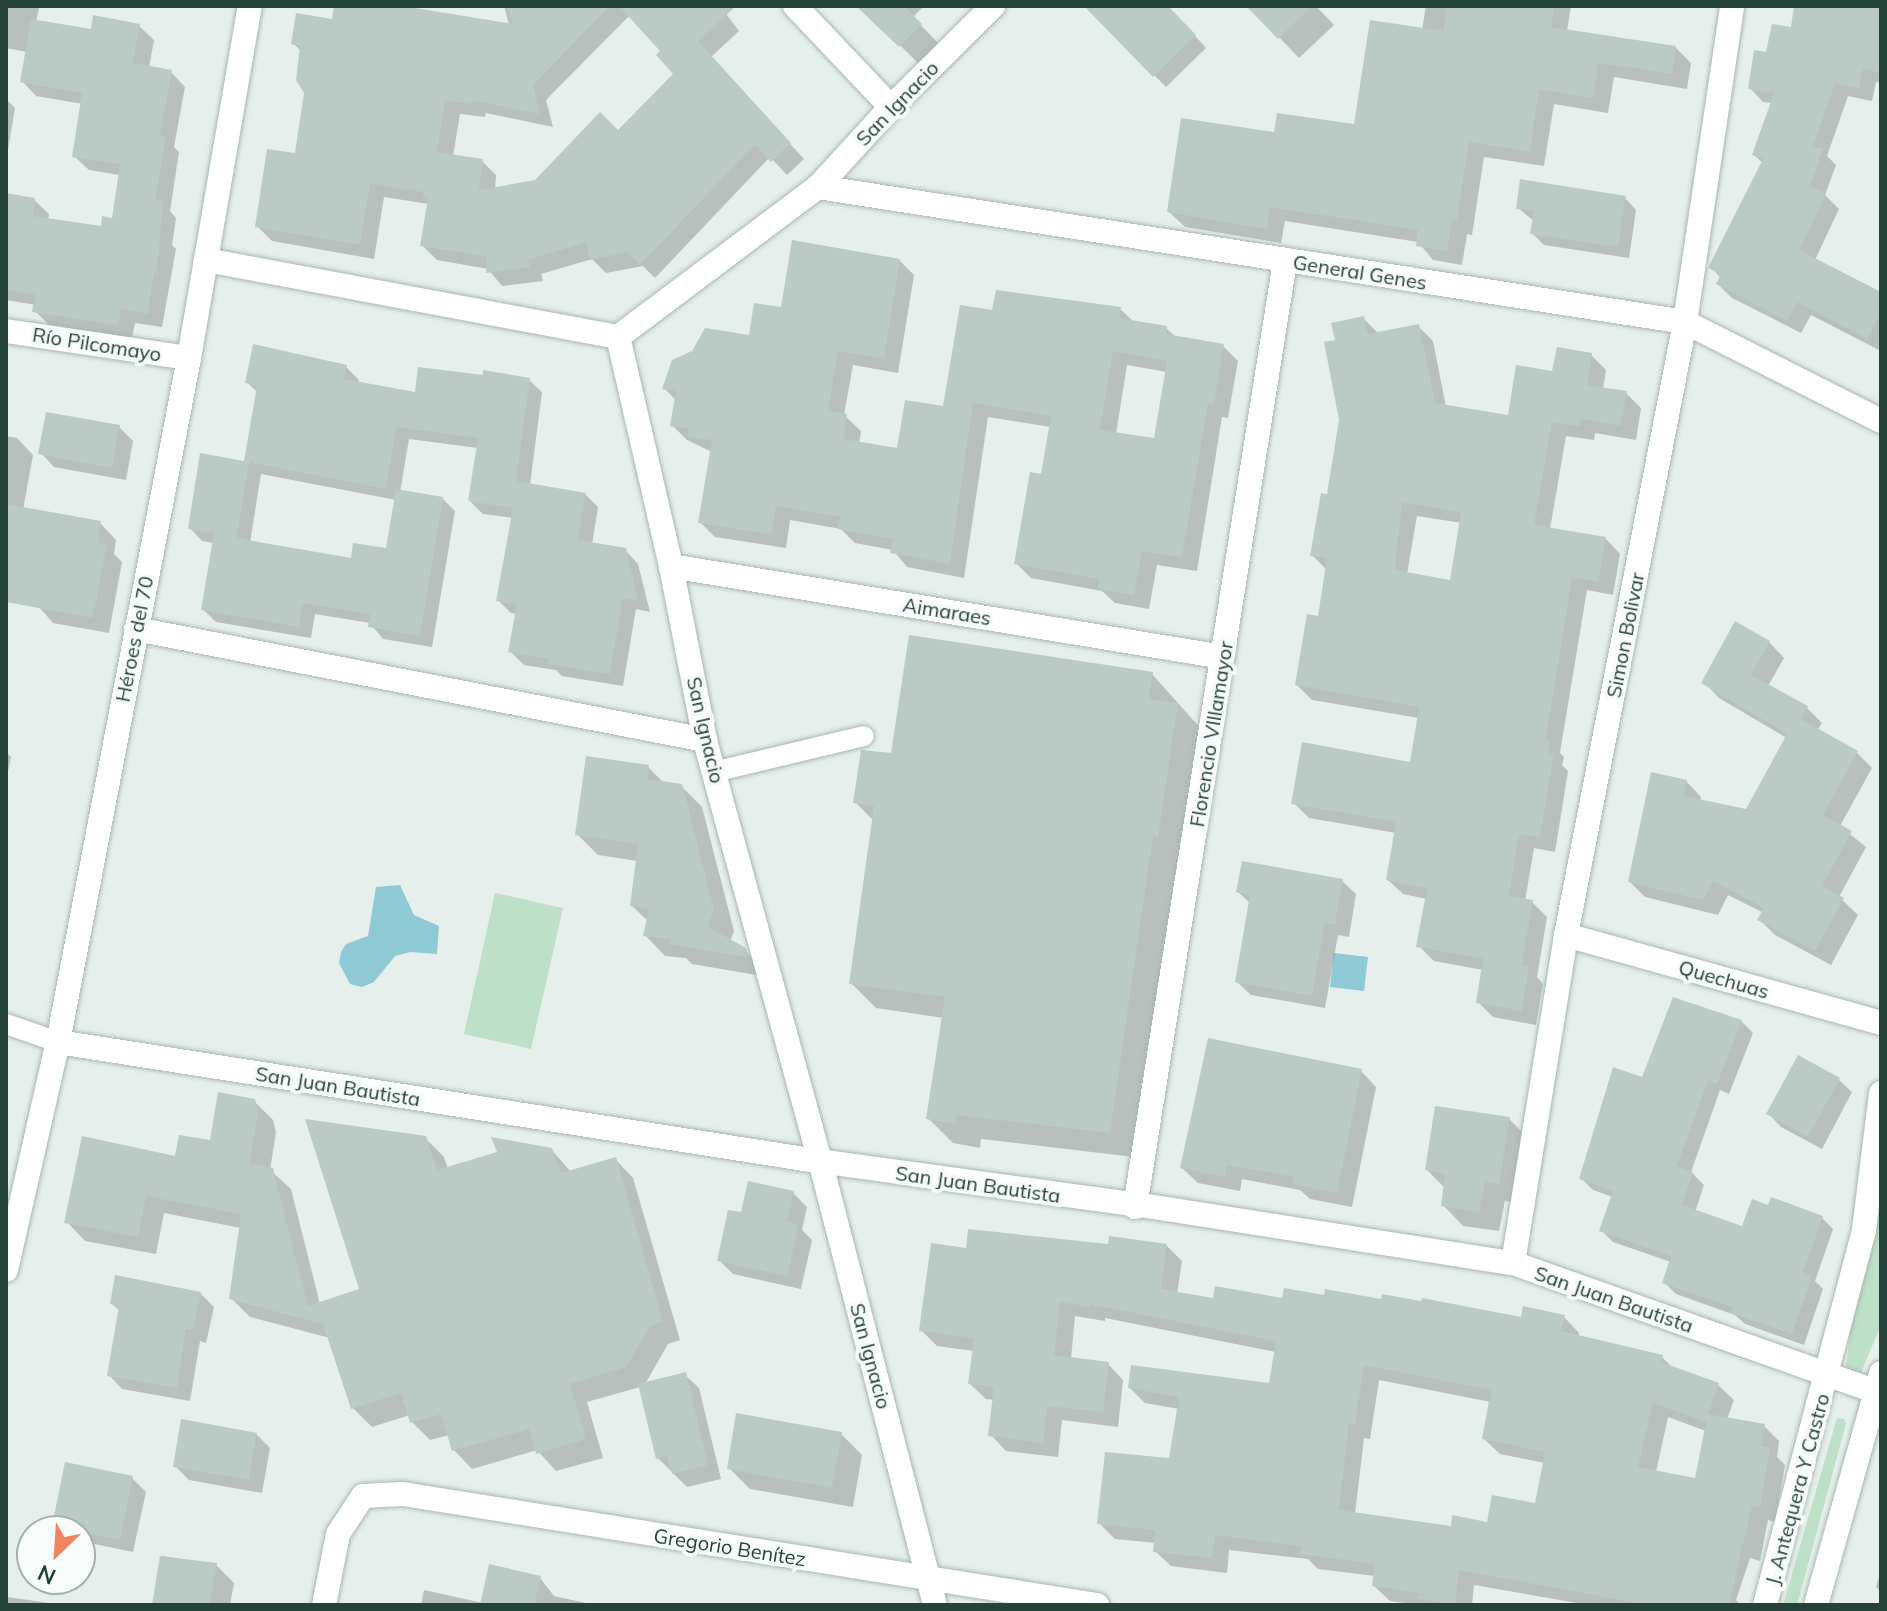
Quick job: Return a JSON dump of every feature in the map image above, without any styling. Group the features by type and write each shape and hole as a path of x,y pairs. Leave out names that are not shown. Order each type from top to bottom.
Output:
{"street":[{"name":"Héroes del 70","path":"6,1270 12,1210 58,1042 189,358 250,6"},
{"path":"795,6 891,107"},
{"name":"San Ignacio","path":"935,1605 820,1161 705,740 671,566 618,337 818,187 891,107 993,6"},
{"name":"Simon Bolivar","path":"1513,1263 1566,935 1685,322 1732,6"},
{"name":"General Genes","path":"818,187 1685,322 1881,421"},
{"path":"206,260 618,337"},
{"name":"Florencio VIllamayor","path":"1135,1207 1285,261"},
{"name":"Río Pilcomayo","path":"6,331 189,358"},
{"name":"Aimaraes","path":"671,566 1223,657"},
{"path":"136,629 705,740"},
{"name":"Quechuas","path":"1566,935 1881,1023"},
{"name":"San Juan Bautista","path":"58,1042 820,1161 1513,1263 1828,1374 1879,1385"},
{"name":"J. Antequera Y Castro","path":"1765,1605 1864,1230 1881,1093"},
{"path":"1816,1605 1879,1385"},
{"name":"Gregorio Benítez","path":"324,1605 338,1534 363,1496 403,1494 1097,1605"}],"lane":[{"path":"714,772 864,736"},
{"path":"6,1024 58,1042"}],"green space":[{"path":"495,893 563,908 531,1049 464,1034"},
{"path":"1881,1123 1881,1325 1860,1375 1847,1371 1846,1367 1872,1165"},
{"path":"1837,1418 1844,1419 1846,1424 1797,1605 1783,1605"}],"water":[{"path":"400,885 414,915 439,926 437,954 410,952 395,956 374,982 362,987 350,984 339,963 341,952 346,944 368,936 376,887"},
{"path":"1334,953 1368,957 1364,991 1330,987"}],"building":[{"path":"334,6 403,6 513,24 507,6 610,6 533,85 540,114 472,100 471,104 445,100 437,152 483,159 479,190 535,180 600,112 618,130 673,74 656,55 660,51 619,6 736,6 698,41 791,143 771,162 755,144 640,265 627,252 590,260 586,242 528,260 530,267 486,273 487,257 420,246 428,198 423,196 423,192 370,183 360,245 255,227 267,149 295,153 304,93 296,80 300,46 291,44 296,13 332,19"},
{"path":"856,6 904,6 922,24 899,47"},
{"path":"1084,6 1168,6 1196,35 1153,77"},
{"path":"1246,6 1312,6 1278,39"},
{"path":"1446,6 1554,6 1551,27 1676,46 1672,74 1599,63 1593,98 1539,90 1530,152 1469,142 1457,220 1452,220 1447,251 1416,246 1418,230 1270,207 1267,229 1167,212 1181,118 1274,132 1277,113 1354,124 1370,20 1444,31"},
{"path":"1794,6 1881,6 1881,73 1863,69 1859,88 1835,83 1813,146 1823,149 1810,186 1826,194 1799,250 1881,292 1881,312 1867,339 1797,302 1787,321 1716,284 1721,274 1708,268 1763,159 1752,155 1774,93 1748,89 1754,50 1766,52 1772,24 1791,27"},
{"path":"93,15 140,24 133,63 172,70 160,135 166,136 155,200 163,201 157,273 154,273 148,314 121,309 118,325 32,312 35,294 6,289 6,193 35,198 33,216 101,226 102,216 112,218 120,164 72,157 82,93 20,82 31,19 91,29"},
{"path":"1520,179 1626,196 1618,247 1530,234 1534,211 1516,209"},
{"path":"792,240 900,259 884,359 838,351 828,410 847,414 843,439 897,448 905,400 943,406 960,305 992,310 996,290 1121,307 1119,318 1167,326 1166,334 1224,344 1214,404 1208,403 1182,557 1142,551 1134,595 1098,589 1099,579 1014,564 1030,472 1041,474 1051,416 973,403 950,564 890,553 893,539 838,529 840,517 776,506 771,535 698,523 712,440 688,437 689,429 670,426 676,391 662,389 672,360 692,351 705,328 749,335 754,303 781,307","holes":["1113,351 1167,361 1154,438 1100,430"]},
{"path":"1364,316 1367,334 1419,324 1435,403 1508,415 1516,365 1552,371 1557,347 1592,353 1587,385 1627,391 1621,426 1581,419 1580,426 1552,422 1534,525 1606,537 1598,582 1572,577 1546,739 1550,740 1548,753 1554,754 1540,838 1519,834 1509,896 1533,900 1522,965 1529,967 1522,1011 1476,1003 1483,958 1416,947 1427,888 1386,880 1396,822 1291,804 1302,742 1410,762 1419,707 1295,685 1307,614 1318,616 1327,558 1310,556 1321,493 1327,494 1339,420 1324,342 1335,340 1331,323","holes":["1402,502 1461,512 1450,580 1395,570"]},
{"path":"253,344 347,365 344,379 415,392 418,367 483,375 483,370 530,378 516,481 586,493 578,540 626,548 638,600 623,598 610,674 547,664 548,659 508,652 517,604 496,601 513,508 468,501 478,438 396,427 386,489 244,461 257,386 245,383"},
{"path":"46,412 120,425 112,468 38,454"},
{"path":"200,453 249,462 237,537 247,540 351,558 353,543 386,548 396,489 443,497 420,636 368,627 370,614 303,603 299,627 201,610 214,533 188,529"},
{"path":"6,504 101,521 98,543 107,544 93,618 6,602"},
{"path":"1735,621 1770,641 1751,675 1808,706 1801,719 1858,751 1823,815 1852,831 1822,886 1844,898 1815,951 1757,920 1764,908 1713,881 1703,900 1628,882 1651,772 1687,780 1684,796 1746,809 1787,734 1701,683"},
{"path":"909,635 1153,672 1149,699 1178,703 1158,837 1153,836 1110,1133 957,1115 955,1124 926,1119 945,997 849,984 874,806 853,803 861,750 891,753"},
{"path":"586,756 649,765 647,779 682,784 714,909 708,927 746,948 749,958 670,944 670,939 643,936 649,908 630,906 638,844 575,835"},
{"path":"1242,861 1343,879 1335,924 1325,923 1312,996 1235,982 1250,895 1236,892"},
{"path":"1673,997 1742,1020 1717,1084 1708,1080 1677,1166 1693,1172 1682,1205 1742,1226 1752,1199 1768,1205 1771,1197 1823,1216 1803,1272 1812,1276 1792,1334 1731,1313 1732,1307 1662,1283 1671,1256 1599,1231 1613,1191 1579,1179 1613,1067 1642,1077"},
{"path":"1208,1038 1362,1069 1337,1193 1292,1184 1293,1177 1227,1165 1225,1177 1180,1168"},
{"path":"1798,1055 1840,1078 1808,1137 1766,1114"},
{"path":"218,1092 255,1099 258,1113 250,1163 273,1168 308,1306 359,1289 305,1119 426,1136 437,1170 497,1152 491,1137 552,1148 561,1173 616,1157 663,1322 650,1326 626,1367 570,1384 586,1439 536,1454 529,1429 452,1451 441,1414 410,1423 401,1393 351,1409 323,1324 229,1299 241,1214 146,1196 138,1237 64,1223 82,1136 175,1156 179,1135 210,1140"},
{"path":"1435,1106 1510,1117 1499,1184 1485,1181 1479,1212 1441,1206 1445,1174 1425,1170"},
{"path":"748,1181 794,1191 787,1222 799,1225 787,1276 717,1261 728,1210 741,1212"},
{"path":"968,1229 1108,1244 1109,1236 1167,1244 1161,1289 1213,1298 1215,1286 1282,1298 1284,1288 1324,1295 1325,1289 1381,1299 1382,1294 1421,1301 1422,1298 1521,1317 1523,1306 1565,1315 1561,1331 1663,1355 1661,1362 1719,1383 1708,1414 1765,1424 1761,1446 1770,1448 1760,1507 1752,1506 1729,1605 1648,1605 1459,1570 1455,1604 1417,1599 1418,1593 1372,1586 1375,1564 1300,1554 1301,1546 1215,1535 1212,1558 1153,1552 1155,1530 1097,1524 1105,1452 1169,1458 1179,1397 1128,1388 1131,1365 1269,1383 1276,1341 1090,1304 1090,1307 1060,1302 1054,1355 1109,1362 1103,1412 1047,1406 1043,1443 988,1436 994,1387 968,1384 974,1338 919,1331 931,1243 966,1248","holes":["1364,1365 1491,1390 1482,1439 1545,1452 1535,1503 1492,1495 1487,1522 1452,1515 1451,1526 1339,1510 1349,1424 1355,1425","1653,1403 1706,1422 1695,1478 1638,1467"]},
{"path":"115,1275 201,1292 193,1330 186,1329 177,1388 107,1376 119,1306 110,1304"},
{"path":"686,1372 708,1465 672,1474 667,1456 656,1459 638,1384"},
{"path":"736,1413 842,1432 832,1488 727,1469"},
{"path":"181,1419 257,1433 249,1480 173,1467"},
{"path":"65,1462 133,1476 120,1540 96,1535 96,1515 54,1515"},
{"path":"160,1556 217,1563 210,1605 152,1605"},
{"path":"489,1564 541,1576 534,1605 480,1605"}]}
